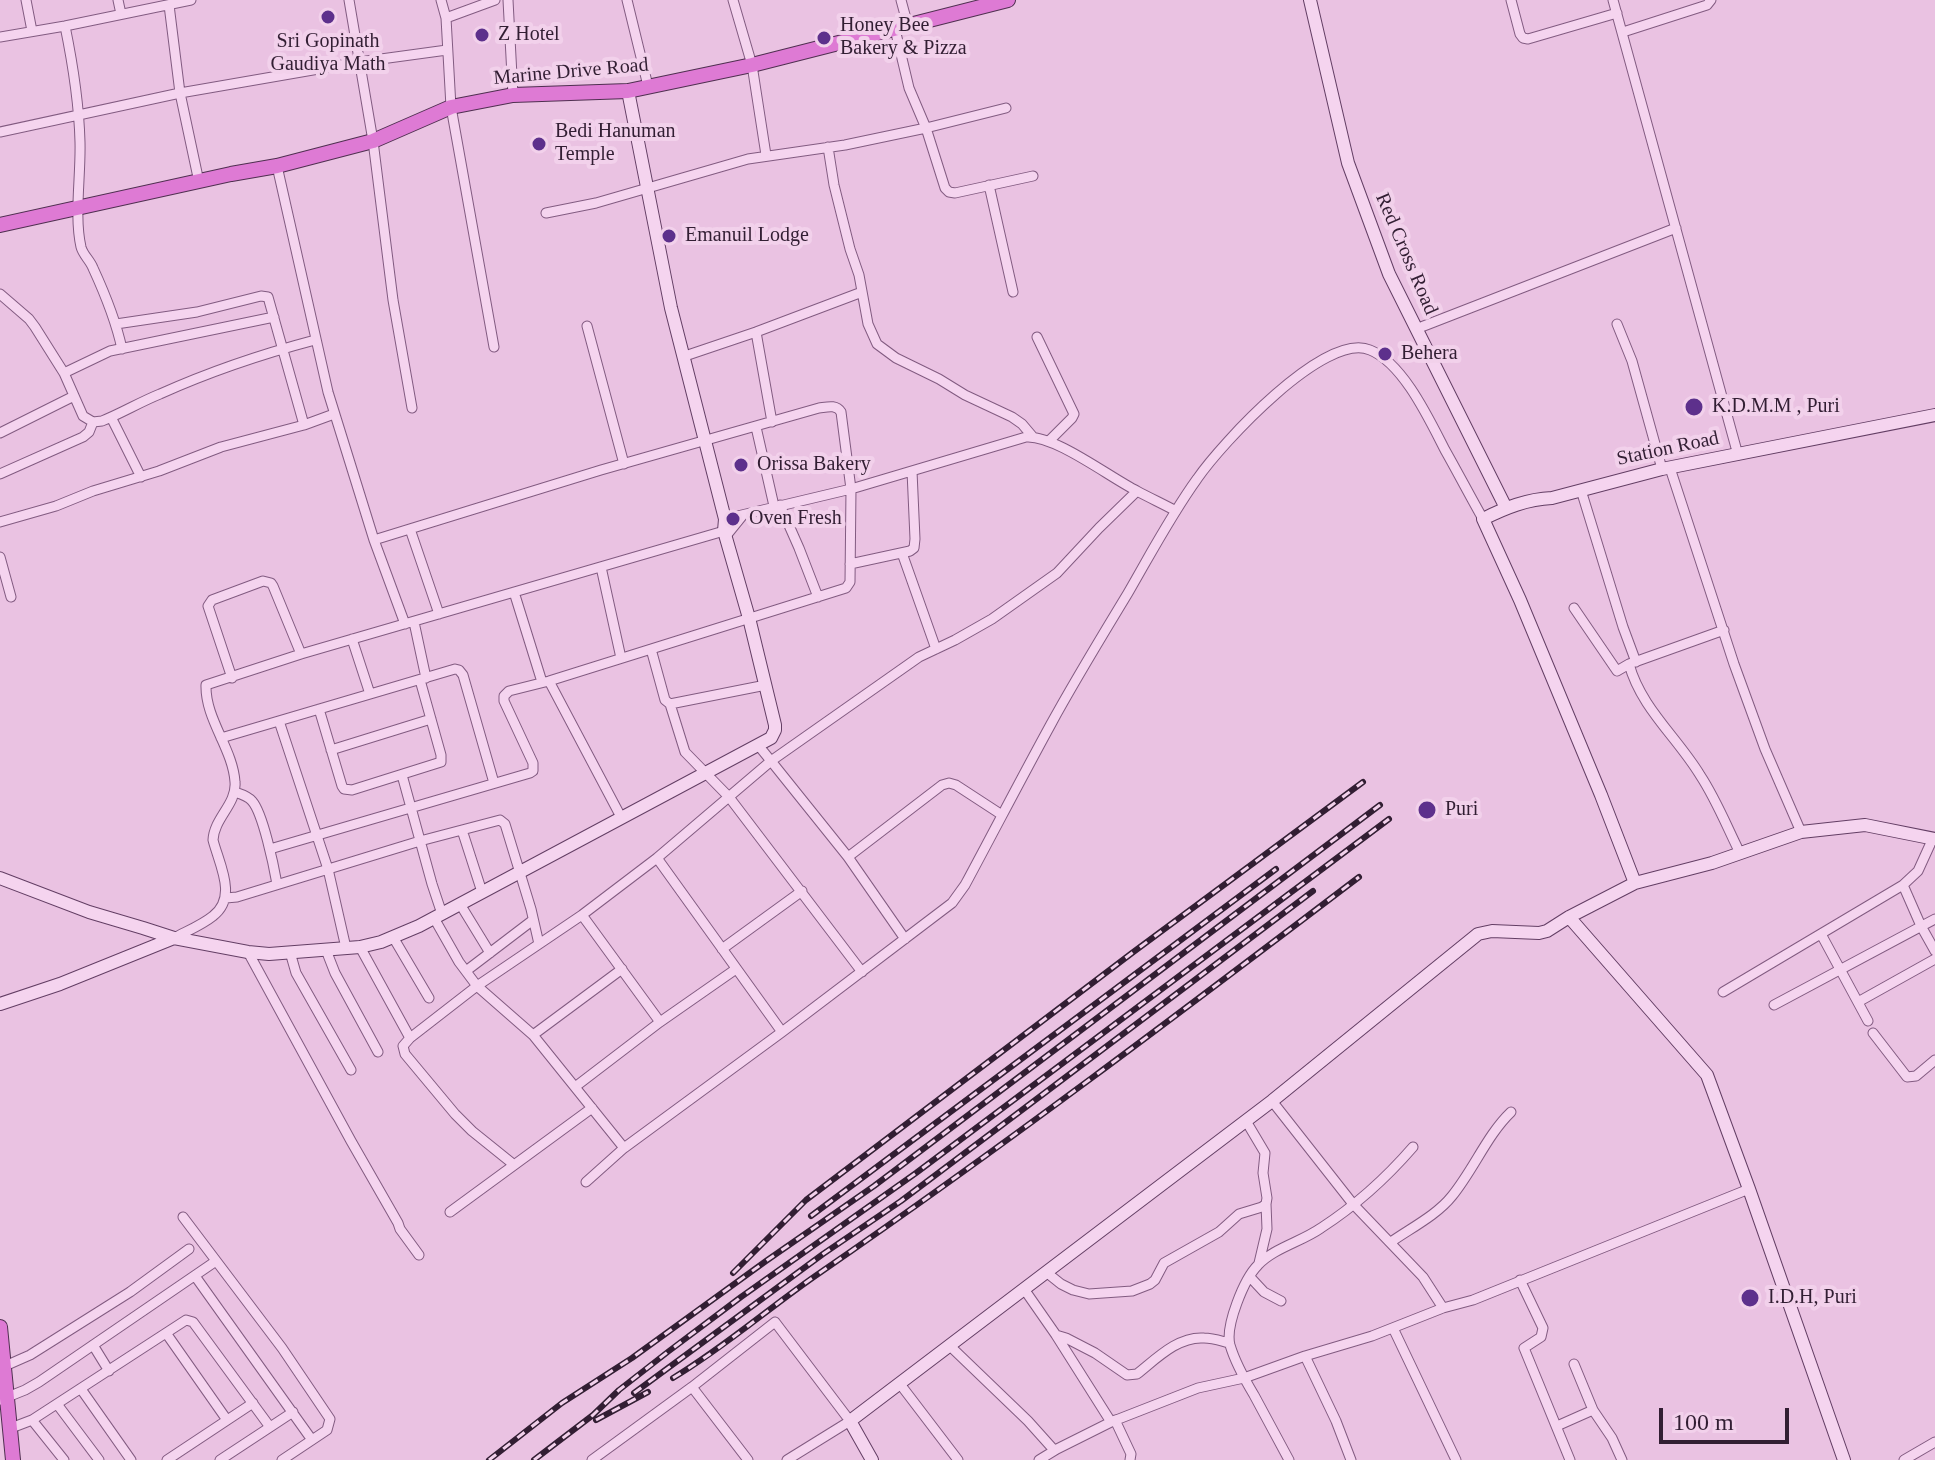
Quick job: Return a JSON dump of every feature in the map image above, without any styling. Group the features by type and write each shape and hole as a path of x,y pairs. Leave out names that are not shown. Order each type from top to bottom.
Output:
{"highway":[{"name":"Marine Drive Road","path":"0,225 277,166 373,141 451,107 513,95 628,91 752,65 1001,1"},
{"path":"0,1327 5,1366 4,1399 11,1428 13,1460"}],"main road":[{"name":"Red Cross Road","path":"1310,0 1348,163 1389,274 1506,508"},
{"path":"0,878 89,912 174,938 248,952 360,947 393,937 438,916 771,738 775,730 766,685 671,304 628,91"},
{"path":"1737,451 1935,407"},
{"name":"Station Road","path":"1483,519 1535,499 1552,498 1664,467 1935,415"},
{"path":"1535,499 1551,490 1664,467"},
{"path":"1483,519 1520,600 1635,883"},
{"path":"872,1460 850,1421 1272,1101 1478,934 1547,931 1635,883 1712,863 1801,832 1865,825 1934,839"},
{"path":"1569,917 1707,1075 1844,1460"},
{"path":"0,1004 60,984 174,938"}],"street":[{"path":"26,0 32,31"},
{"path":"118,0 121,14"},
{"path":"0,37 191,0"},
{"path":"349,0 412,408"},
{"path":"441,0 446,18 451,107 494,347"},
{"path":"446,18 495,0"},
{"path":"508,0 513,95"},
{"path":"627,0 648,86"},
{"path":"733,0 752,65 766,155"},
{"path":"901,0 909,88 926,128 945,188 955,193 1033,176"},
{"path":"1511,0 1520,34 1528,39 1617,13"},
{"path":"1613,0 1737,451"},
{"path":"1623,32 1707,5 1711,0"},
{"path":"169,5 180,93 199,182"},
{"path":"65,26 72,59 80,143 78,209 81,249 91,263 116,324 122,349"},
{"path":"0,132 180,93 447,50"},
{"path":"546,213 596,203 766,155 828,147 926,128 1006,108"},
{"path":"828,147 834,185 872,335 885,351 1012,417 1033,437"},
{"path":"277,166 334,414 374,540 410,623 441,762 352,790 344,789 319,709"},
{"path":"989,185 1013,292"},
{"path":"1416,329 1676,228"},
{"path":"685,356 862,292"},
{"path":"0,294 29,319 64,373 83,416 93,422 102,421 161,393 315,340"},
{"path":"116,324 197,312 265,296 269,300 304,425"},
{"path":"64,373 102,354 274,317"},
{"path":"1617,324 1632,361 1664,467 1765,749 1801,832"},
{"path":"587,326 624,464"},
{"path":"756,332 772,422"},
{"path":"1037,337 1074,414 1050,440"},
{"path":"586,1182 624,1148 952,903 965,885 1053,721 1199,476 1268,401 1304,372 1331,354 1349,348 1367,348 1381,356 1416,397 1483,519"},
{"path":"0,433 74,396"},
{"path":"270,849 533,771 533,763 504,701 509,691 846,588 850,582 851,489 841,412 839,408 829,406 819,408 374,540"},
{"path":"0,522 42,511 221,447 334,414"},
{"path":"111,417 141,477"},
{"path":"0,474 83,437 93,422"},
{"path":"756,427 777,506 799,548 818,597"},
{"path":"174,938 213,917 226,898 213,833 235,792 234,770 208,700 206,685 725,529 743,515 851,489 1033,437 1050,440 1176,511"},
{"path":"850,564 910,551 915,544 912,471"},
{"path":"1581,490 1642,696 1699,773 1740,853"},
{"path":"513,1164 455,1114 405,1054 403,1046 410,1038 477,986 582,915 657,858 771,761 919,657 992,619 1057,573 1137,491"},
{"path":"725,529 743,515"},
{"path":"410,529 439,614"},
{"path":"902,553 936,649"},
{"path":"0,557 11,597"},
{"path":"601,567 621,658"},
{"path":"232,678 208,606 212,600 263,581 273,586 301,654"},
{"path":"514,592 546,681 621,817"},
{"path":"1574,608 1617,671 1724,630"},
{"path":"352,639 370,694"},
{"path":"651,649 665,700 670,704 685,752 729,797 862,972"},
{"path":"221,738 455,669 461,672 494,783"},
{"path":"670,704 766,685"},
{"path":"331,750 431,719"},
{"path":"279,721 328,869 346,948"},
{"path":"758,745 848,857 905,939"},
{"path":"402,775 438,916 466,971 477,986 533,1035 624,1148"},
{"path":"848,857 942,785 949,783 1002,815"},
{"path":"235,792 252,800 256,807 270,849 277,884"},
{"path":"226,898 420,841 496,820 504,821 539,944"},
{"path":"462,830 482,892"},
{"path":"1723,992 1903,885 1918,871 1934,839"},
{"path":"657,858 782,1032"},
{"path":"1903,885 1935,951"},
{"path":"722,949 802,891"},
{"path":"460,904 490,953"},
{"path":"582,915 660,1022"},
{"path":"1774,1005 1935,919"},
{"path":"466,971 533,920"},
{"path":"1821,934 1868,1021"},
{"path":"393,937 429,998"},
{"path":"360,947 410,1038"},
{"path":"326,950 335,973 378,1052"},
{"path":"248,952 400,1229 419,1255"},
{"path":"290,952 296,973 351,1070"},
{"path":"1858,1002 1935,959"},
{"path":"533,1035 622,969"},
{"path":"575,1087 736,969"},
{"path":"1873,1033 1907,1077 1916,1076 1934,1063"},
{"path":"1272,1101 1353,1204 1423,1277 1443,1308"},
{"path":"450,1212 592,1108"},
{"path":"1391,1242 1449,1200 1476,1164 1498,1125 1511,1112"},
{"path":"1246,1121 1265,1153 1263,1173 1267,1229 1258,1265 1241,1294 1229,1343 1244,1378 1289,1460"},
{"path":"1258,1265 1274,1253 1319,1230 1353,1204 1413,1147"},
{"path":"1039,1460 1113,1421 1198,1388 1244,1378 1473,1300 1749,1189"},
{"path":"1046,1272 1061,1284 1089,1294 1132,1291 1155,1280 1164,1263 1219,1232 1239,1214 1266,1204"},
{"path":"183,1217 328,1413 330,1424 327,1430 282,1460"},
{"path":"5,1366 30,1355 80,1324 189,1249"},
{"path":"4,1399 39,1382 216,1261"},
{"path":"195,1276 312,1440"},
{"path":"1250,1277 1264,1292 1281,1301"},
{"path":"1520,1280 1543,1328 1541,1337 1524,1348 1570,1460"},
{"path":"1024,1289 1113,1421 1131,1454 1130,1460"},
{"path":"11,1428 32,1420 186,1320 193,1322 270,1427"},
{"path":"592,1460 775,1322 850,1421 787,1460"},
{"path":"1393,1328 1456,1460"},
{"path":"166,1333 227,1420"},
{"path":"1056,1335 1132,1375 1190,1339 1208,1338 1229,1343"},
{"path":"93,1345 109,1371"},
{"path":"950,1346 1064,1460"},
{"path":"1305,1356 1351,1460"},
{"path":"1574,1364 1593,1410 1622,1460"},
{"path":"900,1384 958,1460"},
{"path":"692,1387 746,1459"},
{"path":"81,1389 131,1460"},
{"path":"167,1460 253,1403"},
{"path":"57,1404 99,1460"},
{"path":"1557,1426 1593,1410"},
{"path":"220,1460 293,1412"},
{"path":"32,1420 64,1460"},
{"path":"1904,1460 1935,1442"}],"railway":[{"path":"733,1273 806,1200 1363,782"},
{"path":"489,1460 562,1403 632,1358 874,1186 1380,805"},
{"path":"534,1460 593,1415 619,1390 741,1297 916,1173 1389,819"},
{"path":"811,1216 1276,869"},
{"path":"673,1378 1025,1127 1359,877"},
{"path":"634,1393 823,1254 901,1201 1313,891"},
{"path":"596,1420 648,1392"}],"place":[{"name":"Sri Gopinath Gaudiya Math","path":"328,17"},
{"name":"Z Hotel","path":"482,35"},
{"name":"Honey Bee Bakery & Pizza","path":"824,38"},
{"name":"Bedi Hanuman Temple","path":"539,144"},
{"name":"Emanuil Lodge","path":"669,236"},
{"name":"Behera","path":"1385,354"},
{"name":"K.D.M.M , Puri","path":"1694,407"},
{"name":"Orissa Bakery","path":"741,465"},
{"name":"Oven Fresh","path":"733,519"},
{"name":"Puri","path":"1427,810"},
{"name":"I.D.H, Puri","path":"1750,1298"}]}
